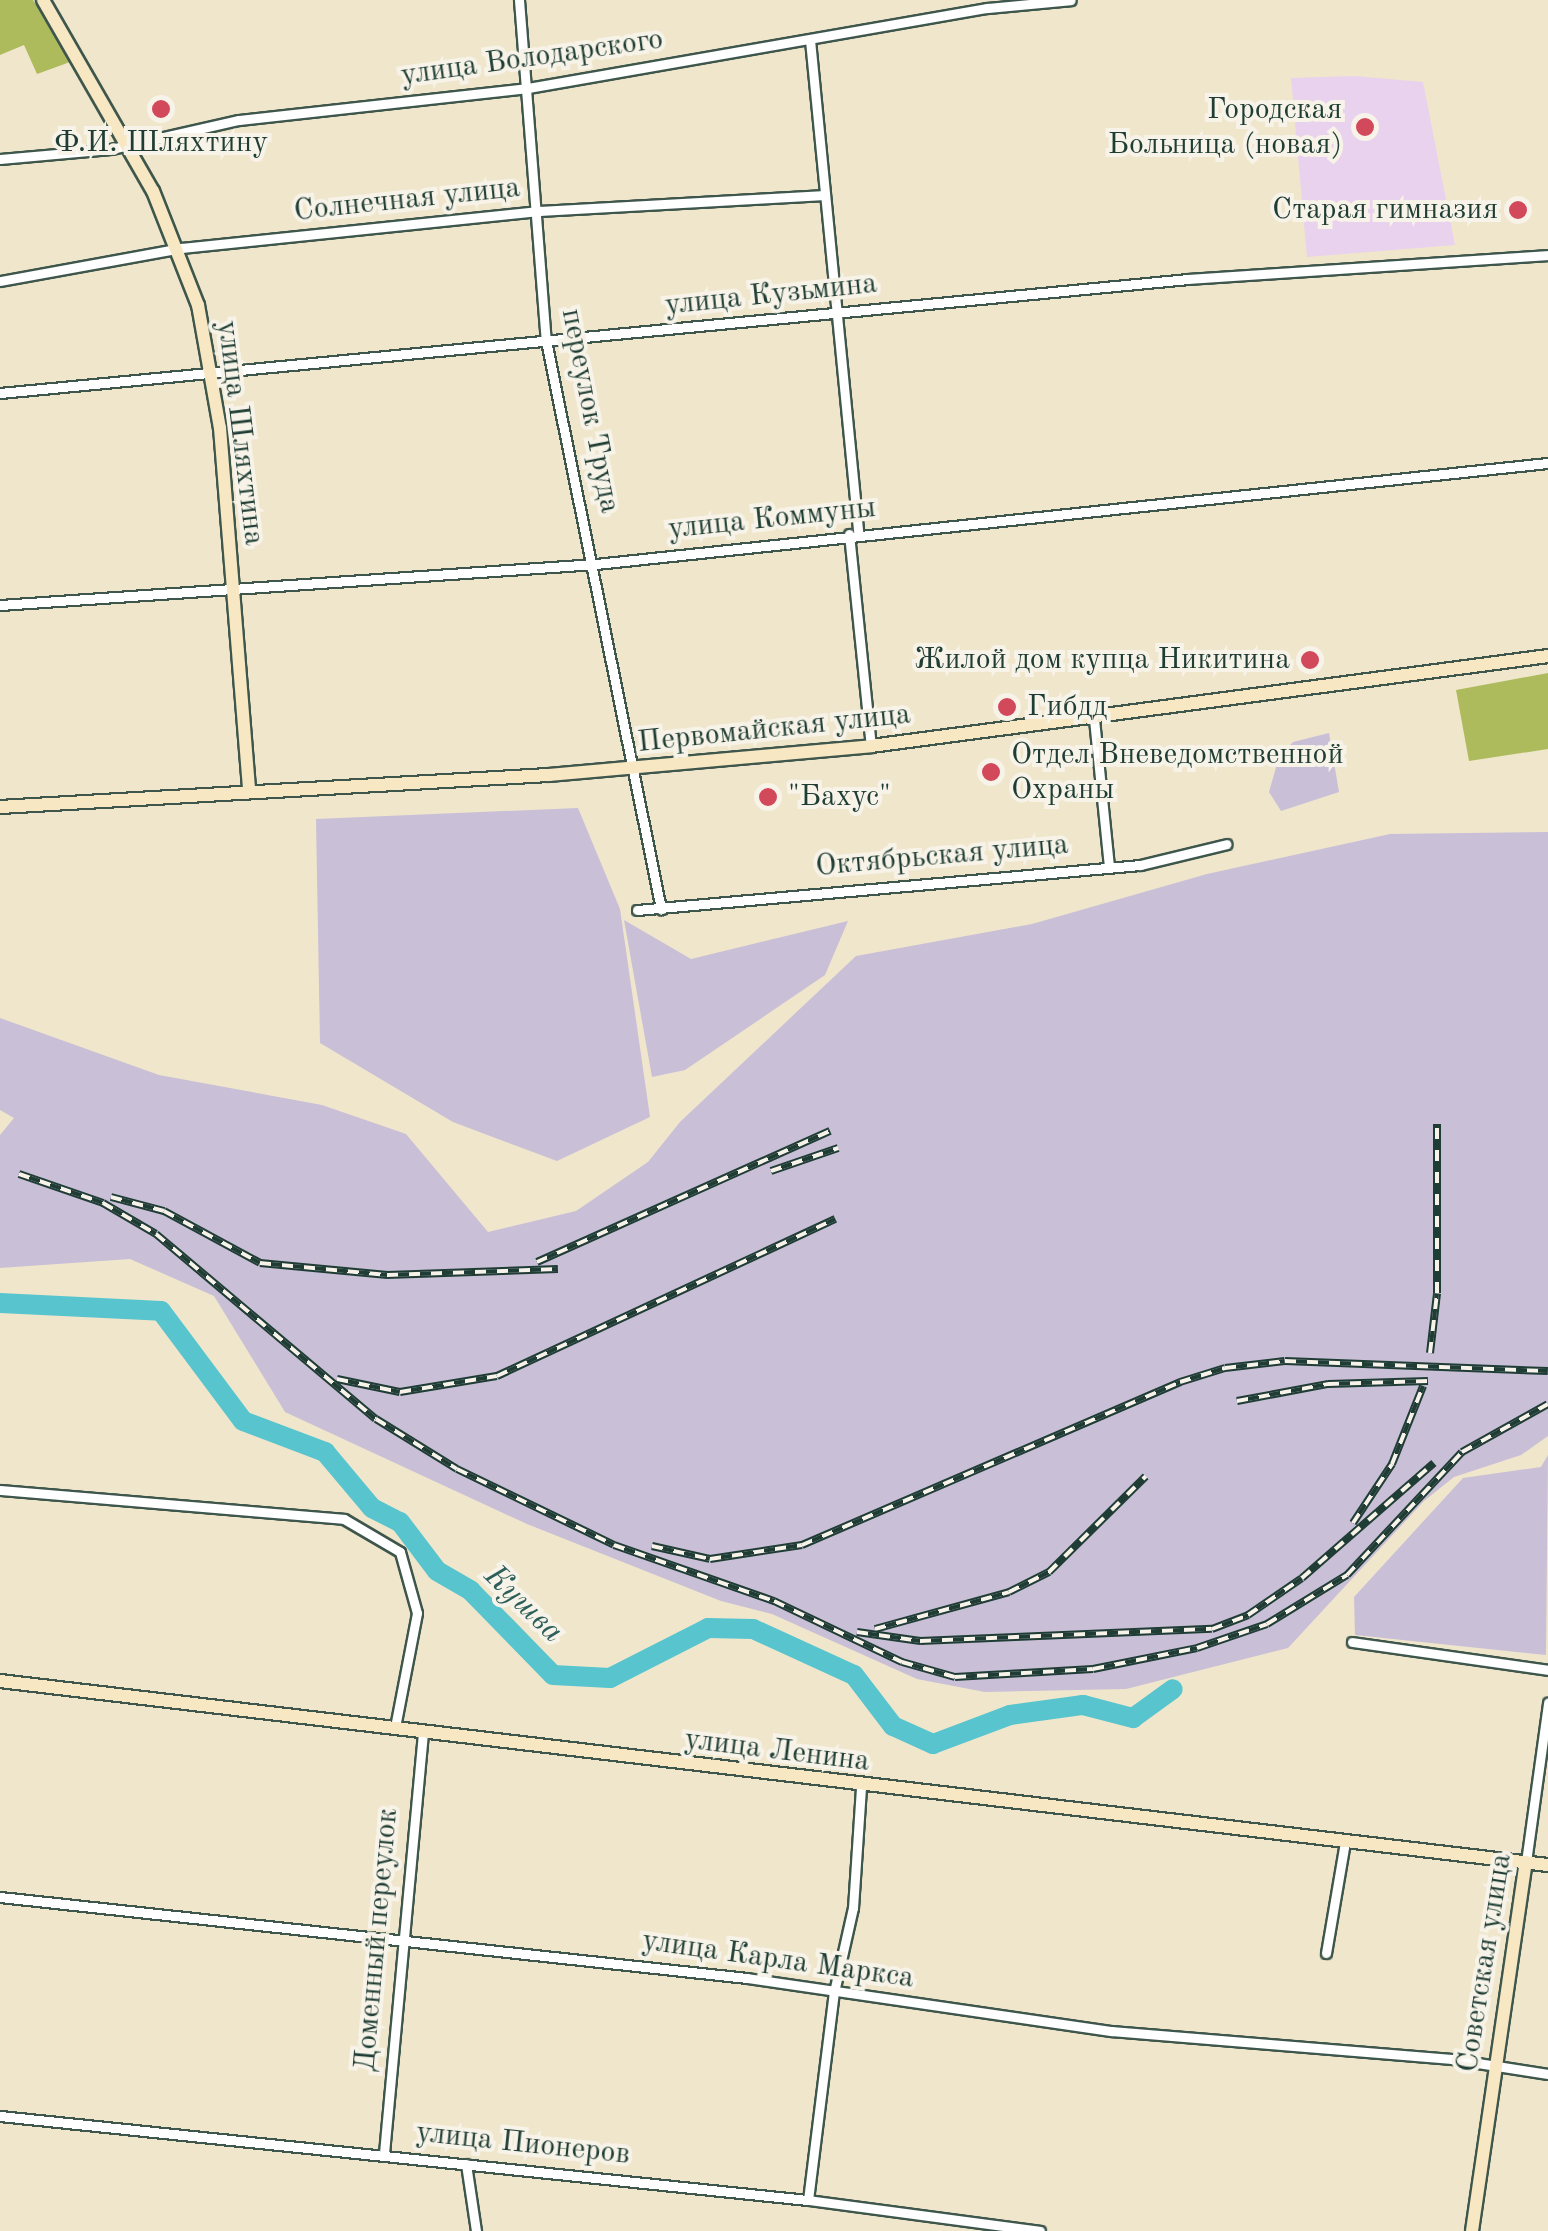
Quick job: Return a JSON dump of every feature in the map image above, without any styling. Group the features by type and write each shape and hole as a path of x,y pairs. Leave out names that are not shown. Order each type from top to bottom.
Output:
{"main road":[{"name":"улица Шляхтина","path":"44,0 181,248 212,372 249,790"},
{"name":"Первомайская улица","path":"0,807 634,768 871,746 1548,656"},
{"name":"улица Ленина","path":"0,1681 1548,1866"},
{"name":"Советская улица","path":"1472,2231 1526,1862"}],"street":[{"name":"переулок Труда","path":"519,0 539,211 546,341 596,564 660,908"},
{"name":"улица Володарского","path":"0,159 124,145 238,120 528,88 1071,0"},
{"path":"810,40 871,746"},
{"name":"Солнечная улица","path":"0,281 181,248 539,211 821,195"},
{"name":"улица Кузьмина","path":"0,393 836,312 1548,255"},
{"name":"улица Коммуны","path":"0,605 596,564 1548,463"},
{"path":"1094,719 1109,866"},
{"name":"Октябрьская улица","path":"637,910 1109,866 1227,844"},
{"path":"0,1490 344,1520 400,1552 417,1612 395,1727"},
{"path":"1352,1642 1548,1670"},
{"name":"Советская улица","path":"1526,1862 1548,1704"},
{"name":"Доменный переулок","path":"384,2153 399,1937 423,1731"},
{"path":"808,2200 834,1992 852,1908 860,1786"},
{"path":"1326,1953 1345,1842"},
{"name":"улица Карла Маркса","path":"0,1897 399,1937 1111,2031 1548,2074"},
{"name":"улица Пионеров","path":"0,2116 384,2153 808,2200 1040,2231"},
{"path":"466,2164 476,2231"}],"shaded area":[{"name":"Городская Больница (новая)","path":"1354,76 1423,82 1455,245 1307,257 1291,78"},
{"path":"1329,733 1339,792 1281,811 1269,792 1279,757 1293,742"},
{"path":"578,808 620,909 650,1117 557,1161 453,1122 320,1043 316,819"},
{"path":"1548,832 1548,1436 1521,1455 1454,1477 1424,1501 1288,1648 1126,1689 985,1692 917,1679 772,1614 721,1601 527,1524 285,1412 214,1296 130,1259 0,1268 0,1135 14,1118 0,1110 0,1018 159,1075 322,1105 406,1134 488,1232 576,1211 648,1162 680,1122 856,956 1032,924 1207,874 1390,834"},
{"path":"624,920 691,959 848,921 825,975 685,1070 652,1077"},
{"path":"1548,1455 1546,1655 1355,1635 1354,1597 1463,1478 1541,1467"}],"green space":[{"path":"0,0 33,0 70,62 37,74 24,45 0,55"},
{"path":"1548,673 1548,749 1469,761 1456,690"}],"waterway":[{"name":"Кушва","path":"0,1303 161,1311 243,1421 325,1452 372,1508 400,1522 437,1571 471,1591 553,1675 610,1678 708,1628 753,1629 854,1675 893,1726 933,1744 1010,1715 1083,1705 1133,1718 1173,1689"}],"railway":[{"path":"1430,1353 1437,1293 1437,1124"},
{"path":"537,1262 830,1131"},
{"path":"771,1171 838,1148"},
{"path":"19,1174 103,1203 156,1234 376,1419 457,1469 614,1545 774,1601 902,1662 955,1677 1093,1669 1197,1648 1267,1624 1347,1575 1462,1452 1548,1404"},
{"path":"111,1197 164,1211 260,1263 387,1275 558,1269"},
{"path":"337,1379 400,1392 497,1376 835,1219"},
{"path":"652,1546 710,1559 802,1545 1180,1382 1225,1368 1285,1361 1548,1371"},
{"path":"1237,1401 1328,1384 1428,1381"},
{"path":"1353,1523 1392,1464 1423,1386"},
{"path":"857,1632 920,1641 1212,1629 1248,1615 1302,1578 1434,1463"},
{"path":"875,1629 1009,1592 1049,1572 1146,1476"}],"place":[{"name":"Ф.И. Шляхтину","path":"161,109"},
{"name":"Городская Больница (новая)","path":"1365,127"},
{"name":"Старая гимназия","path":"1518,210"},
{"name":"Жилой дом купца Никитина","path":"1310,660"},
{"name":"Гибдд","path":"1007,707"},
{"name":"Отдел Вневедомственной Охраны","path":"991,772"},
{"name":"\"Бахус\"","path":"768,797"}]}
